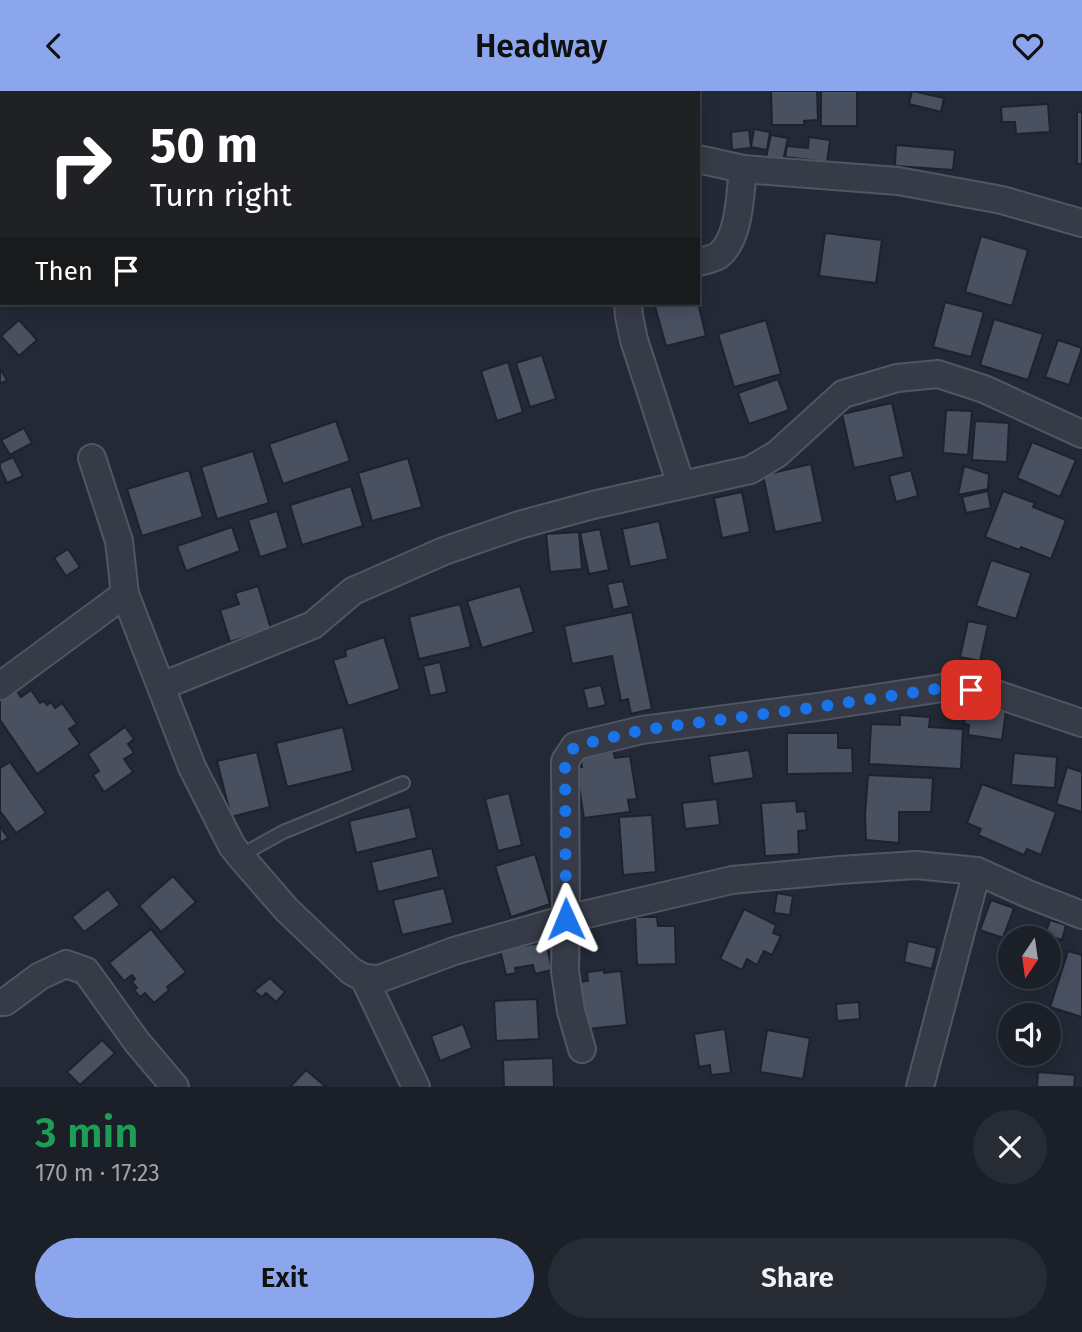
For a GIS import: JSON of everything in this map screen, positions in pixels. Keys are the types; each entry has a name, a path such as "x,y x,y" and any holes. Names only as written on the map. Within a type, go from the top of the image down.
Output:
{"street":[{"path":"700,159 743,169 898,181 1002,200 1082,223"},
{"path":"700,261 717,257 729,244 736,221 743,169"},
{"path":"628,305 634,340 681,485"},
{"path":"162,686 313,625 352,591 444,551 519,525 593,505 750,470 777,454 843,394 897,378 938,374 984,390 1082,435"},
{"path":"92,458 119,541 125,594 192,767 232,846 287,910 351,971 364,978 379,979 454,951 566,919 732,880 840,870 916,865 977,871 1082,915"},
{"path":"0,686 125,594"},
{"path":"582,1049 571,1011 565,971 565,761 575,746 642,730 949,687 993,693 1082,723"},
{"path":"920,1087 977,871"},
{"path":"0,1002 5,1002 40,976 66,964 86,971 137,1041 175,1087"},
{"path":"364,978 416,1087"}],"lane":[{"path":"240,856 283,832 403,783"}],"building":[{"path":"771,91 817,91 818,120 804,121 804,125 772,125"},
{"path":"821,91 857,91 857,126 821,126"},
{"path":"912,91 944,98 941,112 909,104"},
{"path":"1048,104 1050,132 1016,134 1015,122 1002,122 1001,107"},
{"path":"1077,112 1082,112 1082,164 1077,164"},
{"path":"754,129 770,132 767,150 751,147"},
{"path":"749,130 751,148 732,150 731,132"},
{"path":"771,135 788,138 783,161 766,157"},
{"path":"809,137 830,140 827,162 785,157 787,146 808,148"},
{"path":"896,145 955,150 953,170 895,166"},
{"path":"825,233 882,240 876,283 819,276"},
{"path":"981,236 1028,250 1012,306 965,292"},
{"path":"945,302 984,312 971,357 933,347"},
{"path":"655,305 698,305 706,336 666,346"},
{"path":"994,319 1043,334 1028,380 980,365"},
{"path":"19,320 37,340 19,356 1,336"},
{"path":"766,320 781,374 734,387 718,334"},
{"path":"1058,340 1082,348 1069,385 1045,377"},
{"path":"542,355 556,399 530,407 516,363"},
{"path":"508,362 523,412 497,421 481,371"},
{"path":"0,369 7,380 0,384"},
{"path":"778,379 789,410 749,424 738,393"},
{"path":"892,403 904,457 854,468 842,414"},
{"path":"946,410 972,411 968,455 943,453"},
{"path":"336,421 350,461 283,484 269,444"},
{"path":"975,421 1009,423 1007,462 972,460"},
{"path":"24,428 32,443 10,455 1,440"},
{"path":"1032,442 1076,460 1060,497 1017,478"},
{"path":"253,451 269,503 217,519 201,467"},
{"path":"13,457 23,476 7,483 0,463"},
{"path":"408,458 422,507 372,521 358,473"},
{"path":"811,464 823,522 775,532 763,475"},
{"path":"964,466 989,474 988,489 958,495"},
{"path":"189,470 203,517 142,536 127,489"},
{"path":"911,470 918,496 896,502 889,476"},
{"path":"351,486 363,526 302,545 290,505"},
{"path":"988,491 991,508 966,513 962,497"},
{"path":"1003,491 1035,503 1033,507 1066,520 1051,559 985,537"},
{"path":"742,492 750,532 722,538 714,498"},
{"path":"277,511 288,548 260,557 248,520"},
{"path":"659,521 668,559 630,567 622,529"},
{"path":"232,527 240,551 186,571 177,546"},
{"path":"600,529 609,570 589,574 580,533"},
{"path":"579,532 582,569 550,572 546,534"},
{"path":"68,549 80,567 66,576 54,558"},
{"path":"991,560 1031,573 1016,619 976,606"},
{"path":"623,581 629,606 613,610 607,584"},
{"path":"258,586 271,629 230,642 220,610 239,604 235,593"},
{"path":"520,586 534,632 482,648 467,601"},
{"path":"460,604 471,647 419,659 409,617"},
{"path":"632,612 652,709 631,714 628,699 621,701 612,656 572,664 564,626"},
{"path":"968,621 988,625 980,661 960,657"},
{"path":"384,637 400,689 348,706 333,660 346,656 345,650"},
{"path":"440,662 447,692 430,696 423,666"},
{"path":"601,685 606,705 588,709 583,689"},
{"path":"14,687 21,697 31,690 40,703 44,701 47,705 51,702 55,708 62,703 77,724 69,729 80,744 37,774 0,720 0,697"},
{"path":"972,706 1006,711 1002,740 968,735 969,725 964,724 966,712 971,712"},
{"path":"900,715 930,717 929,727 963,729 961,769 869,764 871,724 900,725"},
{"path":"125,727 134,739 128,744 134,753 124,759 133,772 104,792 93,775 99,771 88,754"},
{"path":"343,727 353,771 287,787 276,743"},
{"path":"787,733 838,733 838,748 852,748 853,773 787,774"},
{"path":"613,749 615,758 630,756 637,799 628,800 630,812 584,818 576,768 582,767 580,754"},
{"path":"749,750 754,778 713,784 709,756"},
{"path":"257,752 270,807 231,817 217,761"},
{"path":"1014,753 1057,757 1055,788 1011,785"},
{"path":"10,762 46,813 16,833 0,811 0,768"},
{"path":"1067,767 1082,772 1082,812 1056,804"},
{"path":"868,775 933,778 931,812 899,812 899,843 866,840"},
{"path":"982,784 1056,812 1041,855 1027,849 1024,855 978,835 981,829 967,823"},
{"path":"509,793 522,845 498,851 485,799"},
{"path":"717,799 720,825 685,829 682,803"},
{"path":"796,801 797,812 805,811 807,830 798,831 799,854 765,856 761,803"},
{"path":"410,807 417,838 356,853 349,821"},
{"path":"652,815 656,872 623,875 619,817"},
{"path":"0,826 8,838 0,843"},
{"path":"432,848 439,877 378,892 371,862"},
{"path":"535,854 550,904 511,917 495,866"},
{"path":"173,876 196,902 161,932 139,906"},
{"path":"444,888 453,923 402,935 393,900"},
{"path":"108,889 120,905 84,932 72,917"},
{"path":"777,893 793,896 790,915 774,913"},
{"path":"991,900 1014,908 1007,926 998,926 998,936 980,930"},
{"path":"744,909 776,925 773,933 781,936 772,955 764,951 757,965 747,959 742,970 720,959"},
{"path":"635,917 657,917 658,926 675,926 676,964 637,965"},
{"path":"1050,920 1066,925 1062,940 1061,926 1048,926"},
{"path":"151,929 186,972 167,987 169,990 154,1003 145,993 140,997 134,990 137,988 132,982 135,979 132,975 124,981 109,963"},
{"path":"908,941 937,948 932,969 904,962"},
{"path":"546,942 552,970 535,974 533,965 515,968 516,973 506,975 500,950"},
{"path":"1068,951 1082,955 1082,1017 1061,1010 1061,1003 1051,1003 1056,989 1061,989 1061,973"},
{"path":"604,970 604,973 621,971 627,1025 586,1029 580,982 588,981 587,972"},
{"path":"270,978 285,992 276,1002 266,993 262,997 254,991"},
{"path":"537,999 539,1039 496,1041 494,1001"},
{"path":"859,1002 860,1019 837,1021 836,1004"},
{"path":"463,1024 472,1048 440,1061 431,1036"},
{"path":"725,1029 731,1073 711,1075 710,1065 699,1067 694,1034"},
{"path":"767,1030 810,1038 803,1079 760,1072"},
{"path":"102,1040 115,1053 80,1085 67,1072"},
{"path":"553,1058 554,1087 504,1087 503,1060"},
{"path":"306,1070 326,1087 290,1087"},
{"path":"1038,1072 1075,1075 1074,1087 1037,1087"}],"route":[{"path":"566,919 565,761 575,746 642,730 949,687 971,690"}]}
